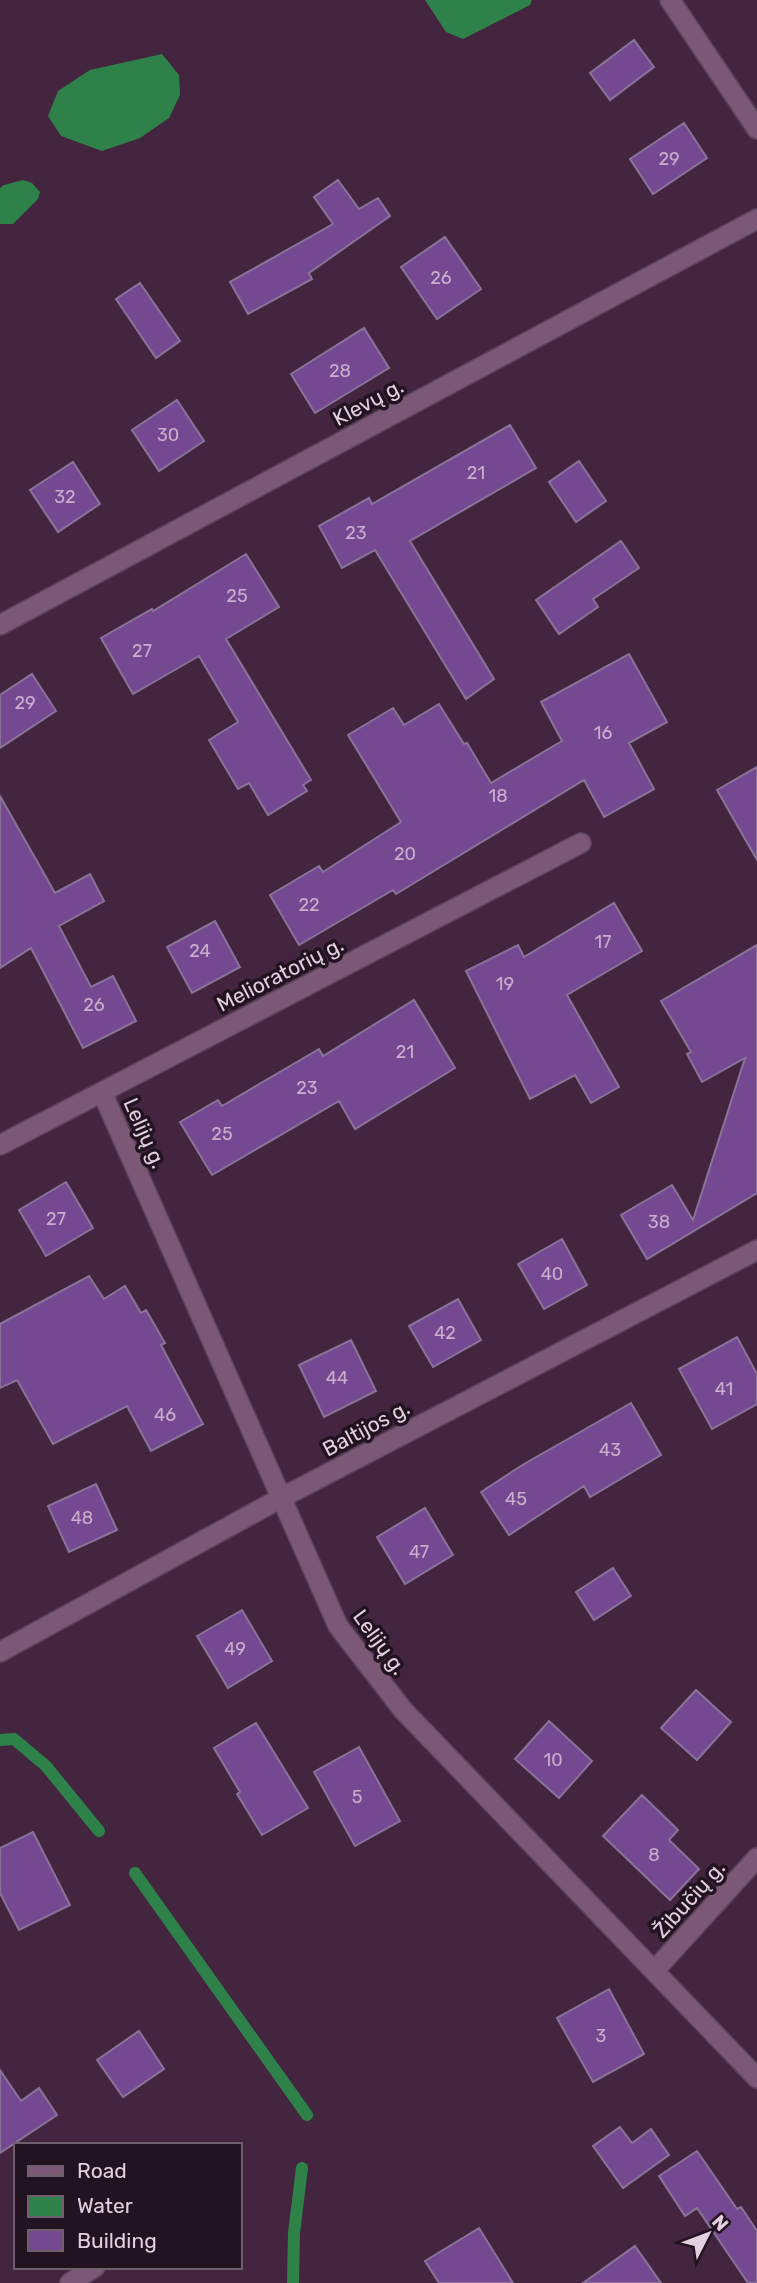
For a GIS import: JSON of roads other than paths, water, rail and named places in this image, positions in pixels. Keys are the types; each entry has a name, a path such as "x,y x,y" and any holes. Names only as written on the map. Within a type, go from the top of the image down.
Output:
{"street":[{"path":"670,0 757,129"},
{"name":"Klevų g.","path":"0,625 757,219"},
{"name":"Melioratorių g.","path":"0,1145 581,843"},
{"name":"Lelijų g.","path":"102,1092 338,1626 403,1710 757,2078"},
{"name":"Baltijos g.","path":"0,1652 281,1498 757,1250"},
{"name":"Žibučių g.","path":"654,1971 757,1858"},
{"path":"71,2283 92,2269"}],"water":[{"path":"425,0 532,0 530,5 463,39 446,32"},
{"path":"162,54 179,75 180,95 169,118 140,138 102,151 61,136 48,116 58,91 90,70"},
{"path":"23,180 32,183 40,192 38,199 13,224 0,224 0,188"}],"waterway":[{"path":"0,1740 14,1739 46,1766 99,1831"},
{"path":"135,1873 307,2115"},
{"path":"293,2283 294,2233 302,2168"}]}
